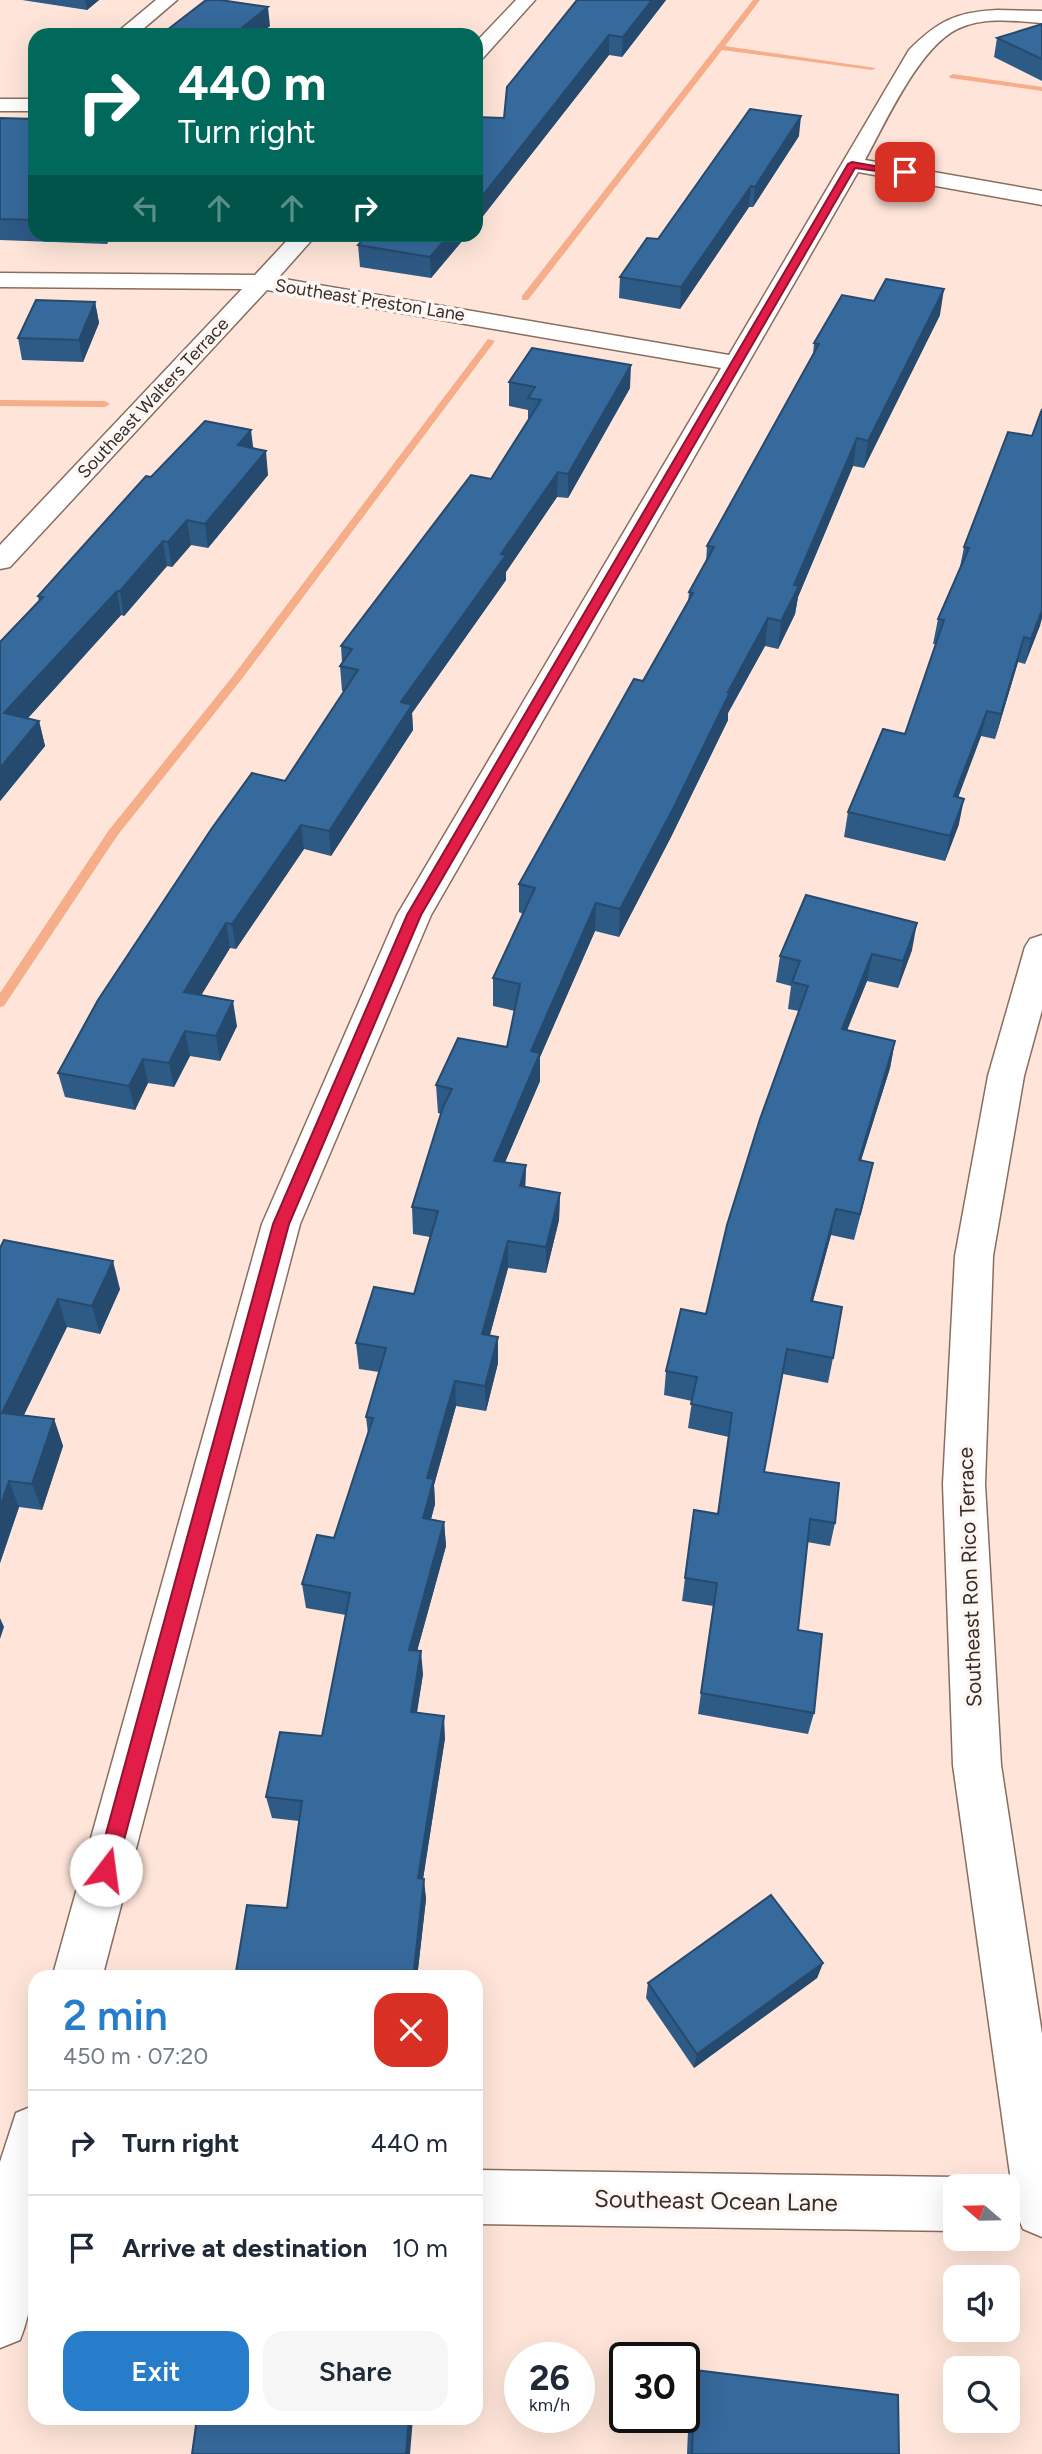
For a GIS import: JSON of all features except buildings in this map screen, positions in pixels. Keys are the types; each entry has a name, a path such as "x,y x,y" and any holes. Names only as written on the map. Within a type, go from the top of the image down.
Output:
{"street":[{"path":"133,28 168,0"},
{"path":"483,46 526,0"},
{"path":"79,1970 281,1224 414,915 916,54 954,23 990,17 1042,17"},
{"path":"0,105 28,105"},
{"path":"852,164 1042,198"},
{"name":"Southeast Walters Terrace","path":"2,558 298,242"},
{"name":"Southeast Preston Lane","path":"0,280 261,282 735,363"},
{"name":"Southeast Ron Rico Terrace","path":"1042,947 1006,1076 974,1256 964,1484 977,1765 1042,2207"},
{"path":"0,2320 18,2190 28,2156"},
{"name":"Southeast Ocean Lane","path":"483,2197 943,2204"},
{"path":"1020,2206 1042,2207"}],"waterway":[{"path":"525,298 757,0"},
{"path":"720,48 872,68"},
{"path":"953,76 1042,89"},
{"path":"0,1003 113,833 237,678 491,341"},
{"path":"0,403 105,404"}],"route":[{"path":"106,1870 281,1224 414,915 852,164 905,172"}]}
